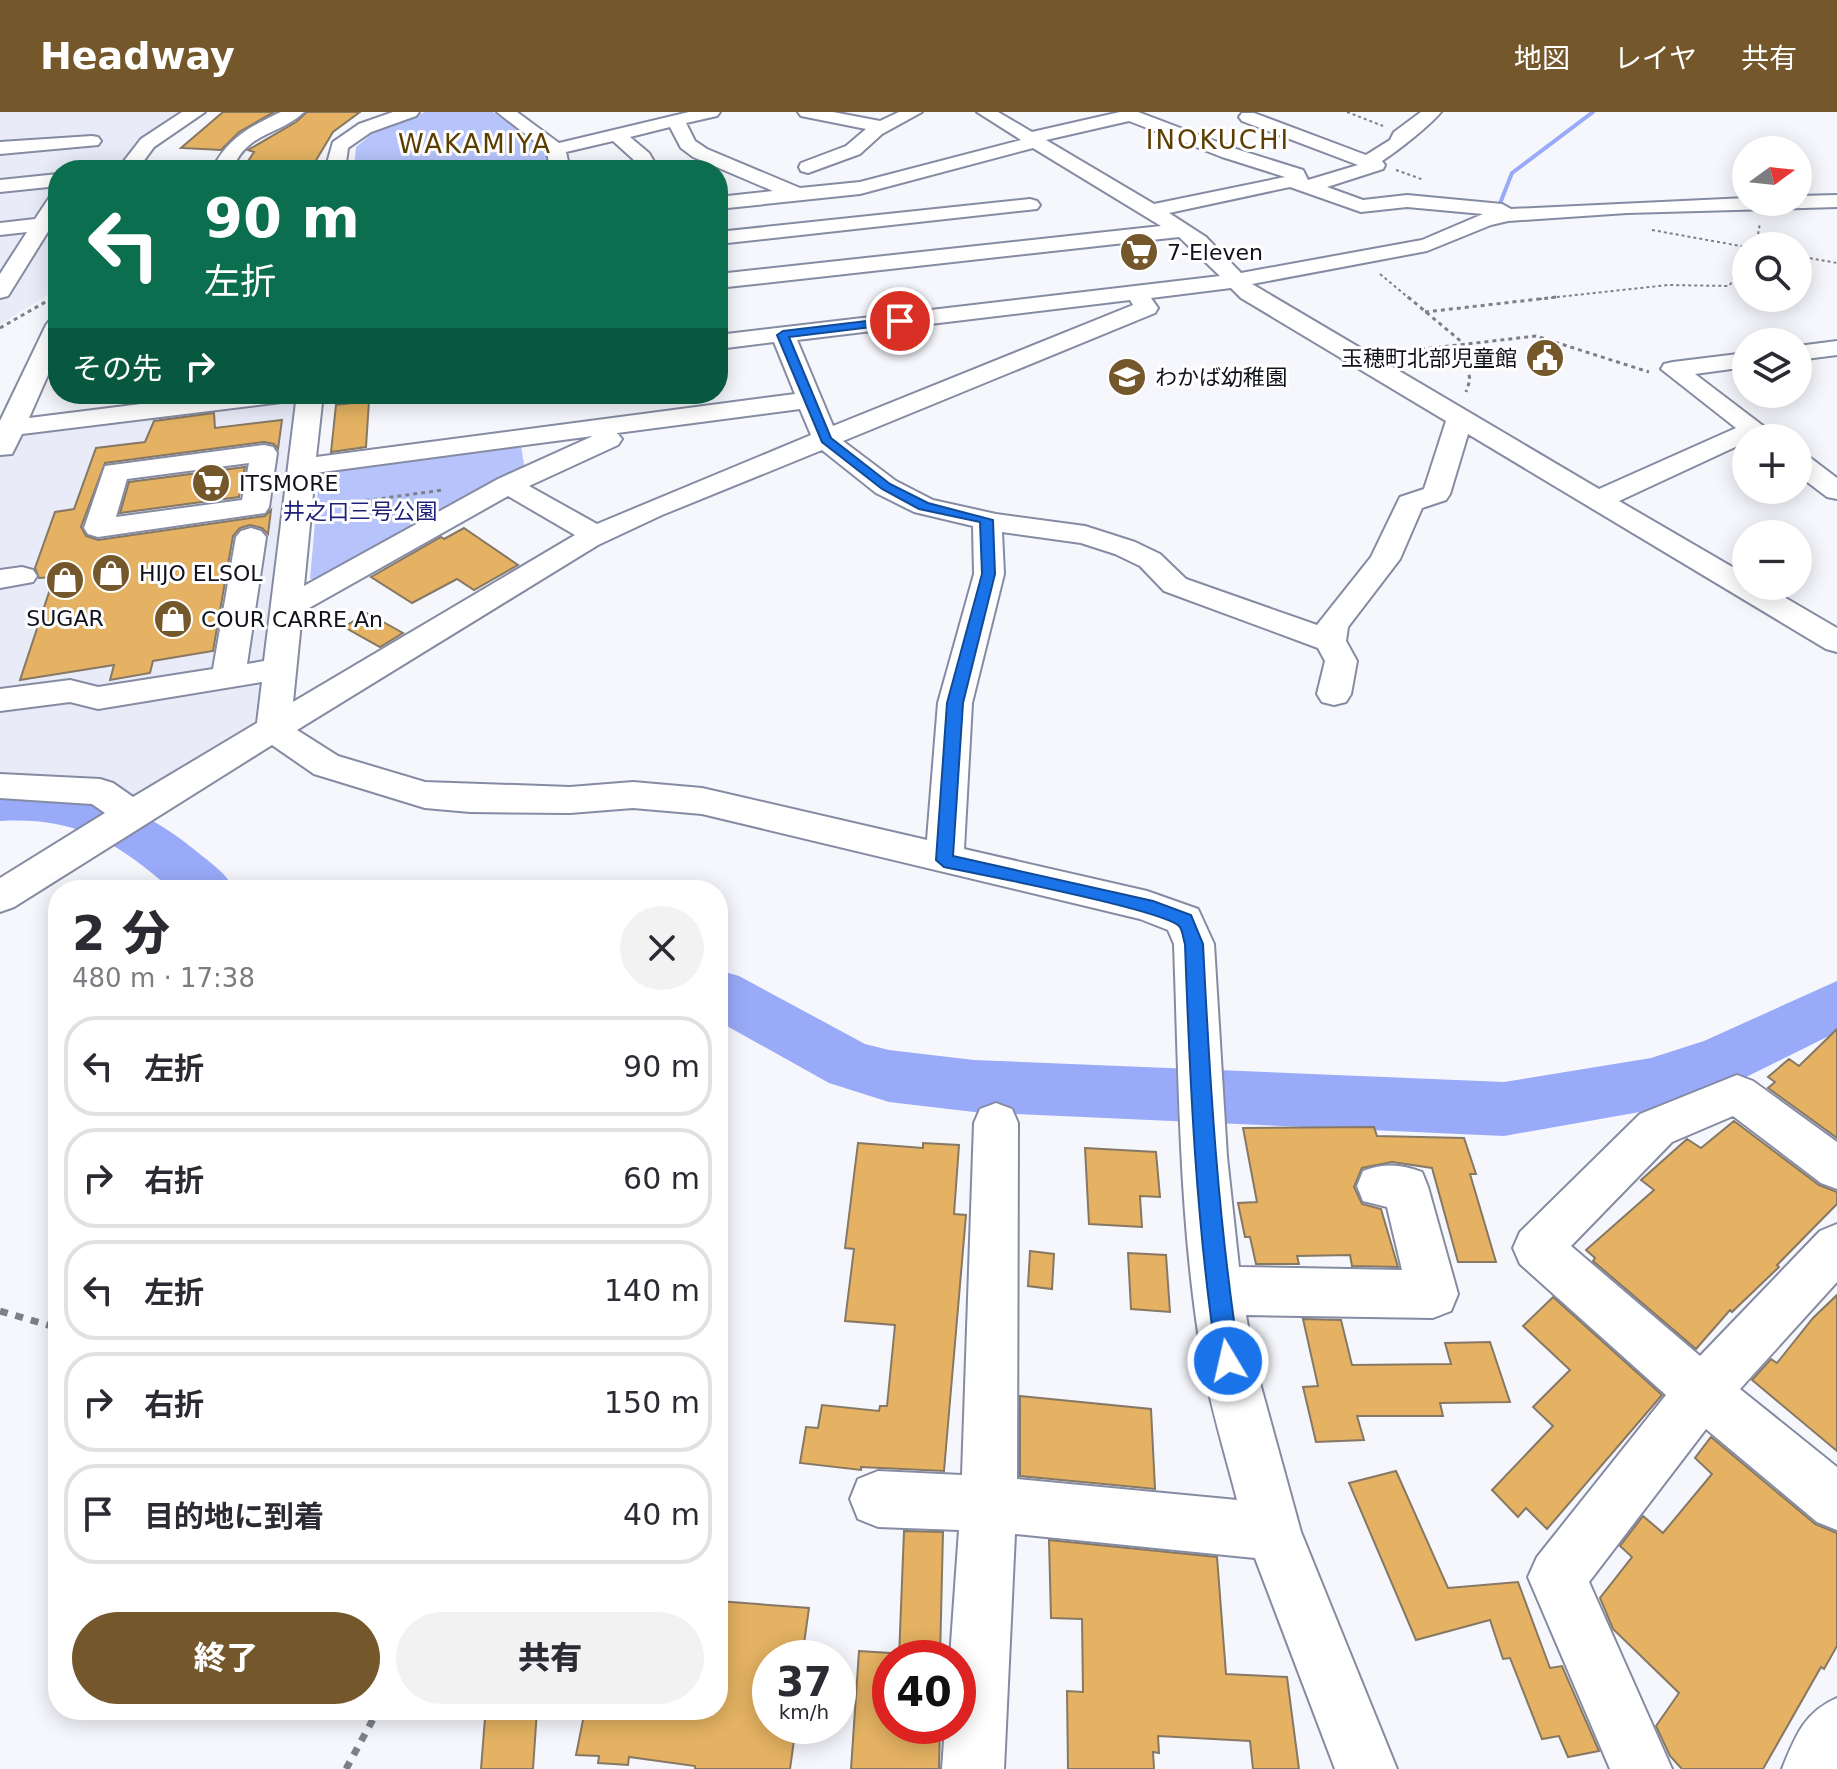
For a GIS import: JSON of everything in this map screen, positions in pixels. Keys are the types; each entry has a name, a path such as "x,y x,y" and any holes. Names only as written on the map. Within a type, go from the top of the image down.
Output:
{"street":[{"path":"132,160 146,143 196,112"},
{"path":"225,160 243,139 295,112"},
{"path":"337,160 339,146 365,128 410,112"},
{"path":"556,149 711,112"},
{"path":"807,112 881,127"},
{"path":"860,188 808,167 853,150 881,127 913,112"},
{"path":"986,112 1208,247 1234,281 1249,293 1837,642"},
{"path":"1367,162 1398,143 1403,134 1432,112"},
{"path":"512,117 548,115"},
{"path":"728,202 860,188 1130,115 1296,174 1299,184"},
{"path":"512,117 556,149 558,160"},
{"path":"676,120 687,144 716,160"},
{"path":"1151,211 1299,184 1376,165 1240,120 1189,138"},
{"path":"81,160 103,122"},
{"path":"617,135 644,160"},
{"path":"0,148 92,141"},
{"path":"963,160 986,175"},
{"path":"728,165 798,195"},
{"path":"0,186 48,181"},
{"path":"1299,184 1361,206 1407,201 1534,212 1837,201"},
{"path":"1008,190 1082,240"},
{"path":"728,341 1234,281 1443,240 1485,220 1534,212"},
{"path":"728,237 1043,214"},
{"path":"0,229 48,224"},
{"path":"0,291 48,227"},
{"path":"728,280 1182,230"},
{"path":"0,897 131,814 596,535 652,509 1147,308 1135,292"},
{"path":"783,335 826,440 886,487 924,506 987,520 1085,535 1125,548 1150,560 1175,585 1330,641"},
{"path":"0,455 6,428 48,345"},
{"path":"1812,351 1837,348"},
{"path":"1732,362 1673,369 1747,424"},
{"path":"302,467 809,400"},
{"path":"6,428 201,404"},
{"path":"273,730 309,404"},
{"path":"1334,694 1341,661 1330,641 1332,626 1385,559 1410,503 1436,494 1460,418"},
{"path":"286,608 508,485 649,421"},
{"path":"1598,500 1732,445"},
{"path":"264,453 255,507 98,528 115,472 130,470 264,453"},
{"path":"1812,472 1837,491"},
{"path":"508,485 596,535"},
{"path":"944,860 955,703 989,574 987,520"},
{"path":"228,678 251,537"},
{"path":"0,700 70,691 98,698 280,669"},
{"path":"273,730 326,765 425,795 470,799 665,796 702,801 1147,906 1184,920 1194,944 1204,1157 1217,1291 1228,1361 1273,1532 1366,1769"},
{"path":"0,786 100,792 131,814"},
{"path":"1837,1168 1737,1094 1656,1128 1537,1248 1702,1392 1837,1502"},
{"path":"973,1769 989,1504 996,1123"},
{"path":"1217,1291 1433,1294 1405,1187 1380,1186"},
{"path":"1641,1769 1557,1577 1702,1392 1837,1247"},
{"path":"878,1499 989,1504 1273,1532"},
{"path":"1813,1769 1837,1729"}],"path":[{"path":"1347,112 1403,134"},
{"path":"1361,258 1463,343 1470,380 1460,418"},
{"path":"1812,259 1837,263"},
{"path":"1425,312 1668,285 1729,286 1732,282"},
{"path":"0,328 48,301"},
{"path":"1357,357 1536,336 1699,388"},
{"path":"297,510 452,488 469,507"},
{"path":"0,1311 48,1325"},
{"path":"346,1769 373,1720"}],"shaded area":[{"path":"0,112 185,112 151,131 130,151 125,160 48,160 48,294 0,325"},
{"path":"202,404 309,404 273,730 132,814 100,792 0,786 0,455 11,428"}],"green space":[{"path":"425,112 493,112 546,149 548,160 355,160 356,147 373,133"},
{"name":"井之口三号公園","path":"521,445 525,471 325,580 310,579 319,477 326,472"}],"building":[{"path":"223,112 274,112 239,132 221,150 181,148"},
{"path":"307,112 360,112 333,132 316,160 249,160 254,152 248,150 296,122"},
{"path":"369,404 366,447 331,452 336,405"},
{"path":"214,413 215,428 282,420 278,449 274,444 264,442 105,463 81,527 86,536 98,540 265,516 271,510 268,534 262,528 250,525 240,528 233,536 213,651 153,661 150,673 110,680 114,665 20,680 54,577 39,578 35,568 55,512 74,509 96,448 145,442 154,421"},
{"path":"245,467 239,497 120,513 129,482"},
{"path":"464,528 518,565 474,590 457,579 412,603 371,577 441,537 444,539"},
{"path":"367,613 403,633 380,647 344,627"},
{"path":"1837,1029 1837,1138 1768,1088 1775,1082 1768,1077 1789,1059 1799,1066"},
{"path":"1734,1121 1819,1185 1837,1192 1837,1204 1777,1265 1779,1267 1732,1312 1730,1310 1696,1349 1593,1261 1595,1258 1586,1250 1654,1190 1641,1180 1687,1139 1701,1148"},
{"path":"1374,1127 1377,1136 1464,1138 1476,1174 1470,1174 1496,1262 1458,1262 1432,1168 1392,1162 1362,1168 1354,1187 1362,1204 1381,1209 1398,1267 1352,1266 1350,1255 1297,1256 1299,1264 1256,1264 1250,1237 1245,1237 1238,1203 1257,1202 1243,1128"},
{"path":"858,1143 923,1148 923,1143 959,1145 954,1214 966,1215 944,1471 861,1467 861,1470 800,1463 806,1427 818,1428 822,1405 879,1411 880,1406 887,1406 895,1325 845,1321 854,1249 845,1248"},
{"path":"1085,1148 1156,1152 1160,1197 1140,1196 1142,1227 1089,1224"},
{"path":"1030,1251 1054,1254 1052,1289 1028,1286"},
{"path":"1128,1253 1166,1255 1170,1312 1131,1309"},
{"path":"1837,1295 1837,1451 1752,1380 1771,1359 1777,1363 1813,1318"},
{"path":"1553,1297 1662,1395 1547,1529 1526,1508 1518,1517 1492,1490 1553,1426 1533,1407 1570,1370 1523,1326"},
{"path":"1303,1319 1341,1320 1352,1365 1451,1364 1445,1343 1490,1342 1510,1402 1440,1403 1443,1416 1357,1416 1364,1440 1316,1442 1303,1387 1318,1386"},
{"path":"1020,1396 1151,1409 1155,1489 1020,1476"},
{"path":"1711,1437 1815,1524 1837,1533 1837,1646 1824,1669 1821,1667 1763,1769 1682,1769 1670,1756 1656,1726 1679,1693 1613,1629 1600,1598 1632,1557 1620,1546 1643,1516 1663,1533 1712,1474 1695,1458"},
{"path":"1396,1471 1448,1588 1518,1582 1550,1668 1562,1666 1599,1751 1568,1757 1559,1736 1542,1739 1510,1658 1503,1659 1490,1620 1416,1640 1349,1483"},
{"path":"904,1531 943,1532 940,1640 900,1640"},
{"path":"1049,1540 1217,1557 1226,1674 1287,1677 1299,1769 1253,1769 1250,1741 1158,1736 1159,1753 1153,1752 1154,1769 1068,1769 1067,1691 1083,1692 1082,1619 1051,1618"},
{"path":"728,1602 809,1608 805,1640 752,1640 752,1744 793,1744 790,1769 695,1769 695,1766 629,1757 628,1765 598,1763 599,1756 576,1755 583,1720 728,1720"},
{"path":"859,1651 872,1652 872,1744 940,1744 939,1769 851,1769 853,1744 856,1744"},
{"path":"485,1720 536,1720 533,1769 481,1769"}],"waterway":[{"path":"1501,213 1499,206 1512,173 1593,112"},
{"path":"0,803 54,805 107,818 148,841 196,880"},
{"path":"728,998 850,1065 889,1076 974,1086 1504,1109 1651,1084 1721,1061 1837,1005"}],"place":[{"name":"7-Eleven","path":"1139,252"},
{"name":"玉穂町北部児童館","path":"1545,358"},
{"name":"わかば幼稚園","path":"1127,377"},
{"name":"ITSMORE","path":"211,483"},
{"name":"HIJO ELSOL","path":"111,573"},
{"name":"SUGAR","path":"65,580"},
{"name":"COUR CARRE An","path":"173,619"}],"district":[{"name":"INOKUCHI","path":"1218,140"},
{"name":"WAKAMIYA","path":"475,144"}],"route":[{"path":"900,321 783,335 826,440 886,487 924,506 987,520 989,574 955,703 944,860 1147,906 1184,920 1190,930 1194,944 1204,1157 1217,1291 1228,1361"}]}
